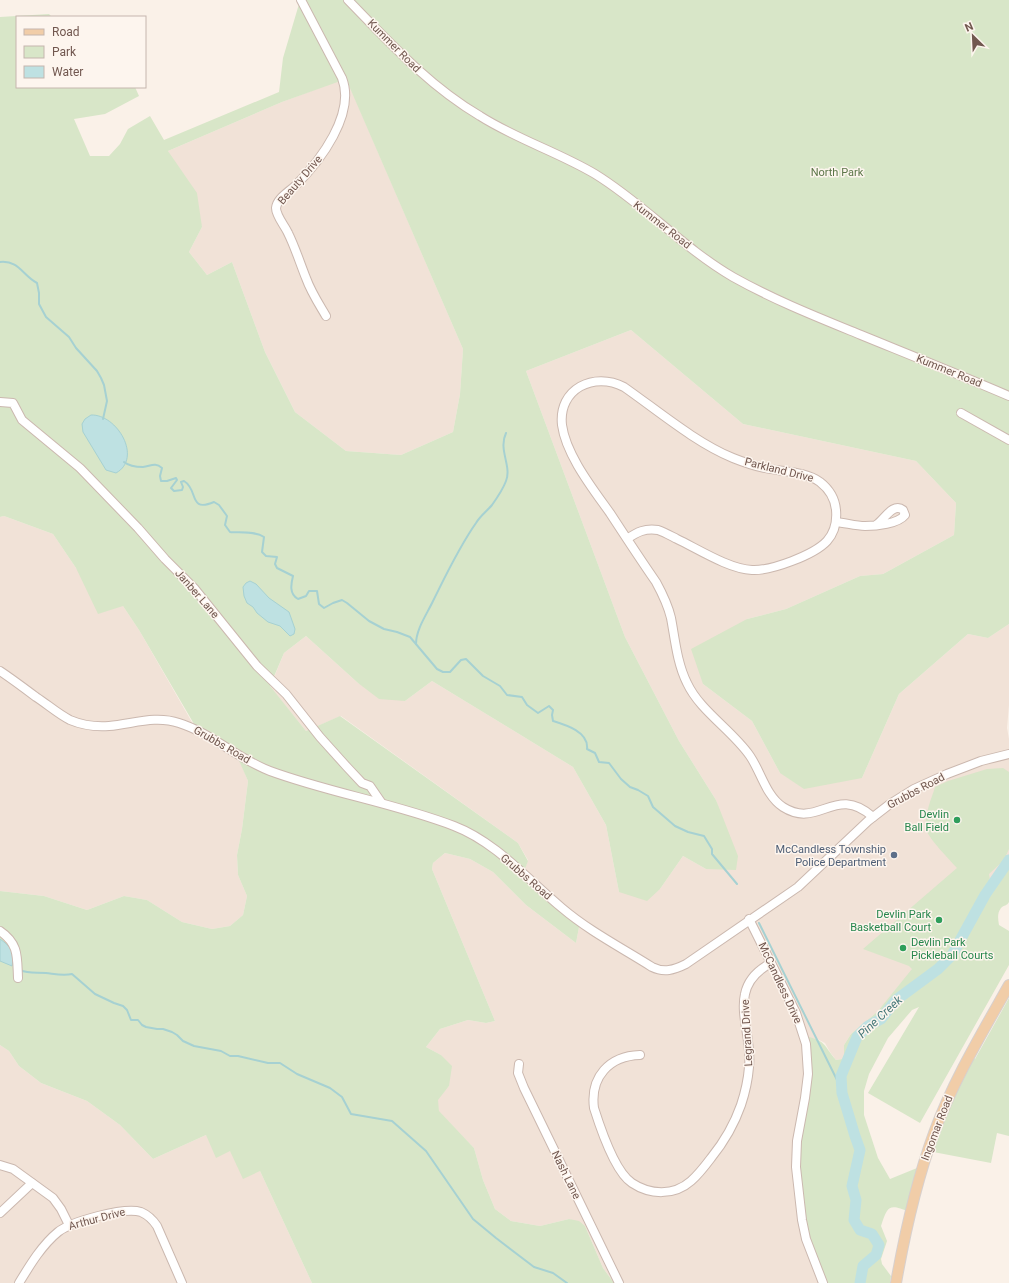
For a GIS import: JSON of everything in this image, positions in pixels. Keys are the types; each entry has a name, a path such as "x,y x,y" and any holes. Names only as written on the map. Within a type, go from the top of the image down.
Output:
{"main road":[{"name":"Ingomar Road","path":"896,1283 907,1222 934,1133 962,1070 1009,985"}],"street":[{"name":"Beauty Drive","path":"301,0 342,78 345,86 345,101 341,118 325,151 296,185 280,199 276,208 291,238 306,279 326,316"},
{"name":"Kummer Road","path":"348,0 423,75 459,102 499,128 568,160 614,187 702,257 730,275 805,312 1009,396"},
{"name":"Parkland Drive","path":"627,539 640,531 648,529 658,530 734,566 758,570 771,568 820,547 832,534 836,522 836,508 833,498 826,488 818,480 802,475 764,468 731,457 698,439 624,387 609,381 595,381 580,387 568,400 563,411 562,426 568,446 580,468 627,539 656,582 665,600 671,619 682,672 688,686 698,700 745,748 754,761 774,798 782,806 788,810 801,813 818,812 834,805 846,803 858,806 873,817"},
{"name":"Janber Lane","path":"0,402 12,403 22,420 80,468 134,523 165,559 194,588 257,666 286,694 317,733 362,783 370,786 381,802"},
{"path":"961,413 1009,440"},
{"path":"836,522 866,526 876,524"},
{"name":"Grubbs Road","path":"0,671 70,720 89,726 110,726 142,720 164,719 179,723 198,731 254,764 270,771 303,782 381,802 471,833 504,857 573,916 657,969 668,970 686,964 749,919 804,883 847,840 873,817 900,798 933,780 969,766 1009,754"},
{"name":"McCandless Drive","path":"749,919 799,1020 808,1054 807,1085 797,1141 796,1167 803,1226 806,1239 822,1283"},
{"path":"0,931 9,939 18,958 18,978"},
{"name":"Legrand Drive","path":"640,1055 622,1058 610,1064 603,1070 595,1086 592,1099 594,1108 616,1163 626,1178 638,1186 651,1191 660,1192 674,1190 688,1184 696,1176 724,1141 737,1116 745,1092 750,1060 749,1039 744,1006 745,993 755,974 771,963"},
{"name":"Nash Lane","path":"519,1064 518,1073 524,1088 619,1283"},
{"path":"0,1165 13,1169 56,1202 69,1225"},
{"path":"0,1213 32,1183"},
{"name":"Arthur Drive","path":"19,1283 46,1243 58,1232 69,1225 123,1211 143,1213 152,1219 157,1226 182,1283"}],"shaded area":[{"path":"346,78 463,349 460,394 453,432 401,455 346,451 295,412 265,352 232,262 207,275 189,252 202,227 168,151 282,102"},
{"path":"631,330 743,424 916,461 956,503 954,535 883,574 860,576 786,609 747,619 703,684 752,721 780,773 862,778 899,694 968,634 988,638 1009,624 1009,705 1007,728 1009,739 1009,860 991,880 970,911 901,983 877,1012 851,1034 844,1045 844,1054 842,1059 836,1060 825,1043 815,1038 823,1283 614,1283 603,1268 585,1226 569,1219 540,1226 511,1221 495,1209 483,1180 474,1148 439,1112 437,1100 449,1086 441,1055 426,1047 440,1029 468,1020 486,1023 495,1021 432,869 433,863 445,853 470,859 493,872 526,905 576,943 580,922 523,874 528,860 518,843 341,716 306,731 270,687 284,653 306,636 358,683 405,701 432,681 573,767 606,825 619,892 660,889 683,856 706,869 736,869 716,800 679,741 625,637 526,371"},
{"path":"4,516 53,534 76,568 123,606 139,630 193,724 234,747 248,781 237,855 238,875 247,896 243,915 230,926 212,929 182,922 147,900 124,896 87,910 44,896 0,891 0,517"},
{"path":"0,1045 9,1051 19,1066 41,1083 87,1101 120,1125 153,1159 206,1135 260,1171 312,1283 0,1283"}],"green space":[{"name":"North Park","path":"297,0 1009,0 1009,624 988,638 968,634 899,694 862,778 804,789 780,773 752,721 703,684 691,649 747,619 786,609 860,576 883,574 954,535 956,503 916,461 743,424 631,330 526,371 625,637 679,741 716,800 738,856 736,870 706,869 683,856 660,889 647,901 619,892 606,825 573,767 432,681 405,701 379,699 358,683 306,636 284,653 270,686 306,731 340,716 518,843 528,861 523,874 580,922 576,943 526,905 493,872 470,859 445,853 433,863 432,869 495,1021 486,1023 468,1020 440,1029 426,1047 441,1055 452,1066 449,1086 438,1100 439,1111 474,1148 483,1180 495,1209 511,1221 540,1226 569,1219 579,1221 585,1226 603,1268 614,1283 312,1283 260,1171 243,1179 230,1151 216,1158 206,1135 153,1159 120,1125 87,1101 41,1083 19,1066 9,1051 0,1045 0,891 44,896 87,910 124,896 147,900 182,922 212,929 230,926 243,915 247,896 238,875 237,855 248,781 233,747 194,724 139,630 123,606 98,614 76,568 53,534 4,516 0,517 0,17 16,16 16,88 135,88 139,96 105,114 74,119 90,156 109,156 120,144 128,129 150,116 164,140 279,92 283,58 299,4","holes":["346,79 463,349 460,394 453,432 401,455 346,451 295,412 265,352 232,262 207,275 189,252 202,227 197,193 168,151 282,102"]},
{"path":"49,14 51,16 16,16"},
{"path":"1003,768 1009,772 1009,849 1004,860 989,874 990,880 1009,860 1009,902 1001,908 998,916 999,925 1009,931 1009,965 920,1123 868,1093 919,1007 912,1010 888,1038 869,1074 864,1091 864,1115 878,1158 890,1179 917,1168 921,1170 910,1212 893,1207 890,1208 881,1226 887,1241 881,1259 882,1264 891,1276 890,1283 823,1283 806,1239 797,1176 805,1098 804,1036 820,1041 836,1060 842,1059 844,1054 844,1045 851,1034 877,1012 912,969 909,966 863,949 957,868 935,843 926,829 927,813 935,787 948,781 987,769"},
{"path":"1009,998 1009,1136 997,1133 991,1163 928,1151 970,1054 975,1059"}],"water":[{"path":"91,415 101,417 110,422 123,438 127,448 127,457 124,466 116,473 106,470 83,432 82,424 85,419"},
{"path":"250,581 256,584 269,598 289,612 295,629 294,634 290,636 280,626 268,622 247,603 244,596 243,587"},
{"path":"0,939 7,944 11,950 13,957 12,966 0,961"}],"waterway":[{"path":"0,262 12,263 37,283 39,304 46,317 69,337 76,348 97,371 104,385 107,401 103,419"},
{"path":"416,644 416,638 422,622 458,551 478,520 492,505 505,484 507,470 503,446 506,433"},
{"path":"124,462 138,467 155,465 160,466 162,468 160,476 161,481 176,478 177,480 171,488 174,491 182,490 183,487 181,482 184,481 189,485 197,503 200,505 206,505 214,502 219,505 227,516 225,525 230,532 252,533 264,537 262,552 266,556 277,557 275,564 277,568 293,576 291,585 292,592 298,599 306,596 309,591 317,591 319,604 324,608 342,600 369,621 384,629 410,637 437,669 443,672 450,672 461,660 466,659 483,676 500,686 507,695 522,697 527,705 538,713 549,706 553,710 553,721 570,727 581,734 587,743 587,749 595,753 599,762 609,763 621,779 630,787 648,796 653,807 675,826 688,832 704,836 712,849 712,854 737,884"},
{"name":"Pine Creek","path":"860,1283 863,1266 876,1255 879,1245 872,1234 860,1230 854,1220 856,1200 852,1186 860,1150 842,1093 841,1076 857,1037 868,1026 881,1019 896,1000 938,969 952,955 985,895 1009,860"},
{"path":"759,923 842,1090"},
{"path":"20,970 62,975 72,974 95,994 123,1006 127,1010 131,1020 138,1020 146,1027 163,1029 172,1032 183,1041 194,1046 221,1051 230,1056 238,1056 268,1063 280,1063 297,1074 330,1088 342,1097 351,1114 392,1121 426,1151 473,1219 534,1267 553,1273 567,1283"}],"place":[{"name":"Devlin Ball Field","path":"957,820"},
{"name":"McCandless Township Police Department","path":"894,855"},
{"name":"Devlin Park Basketball Court","path":"939,920"},
{"name":"Devlin Park Pickleball Courts","path":"903,948"}]}
